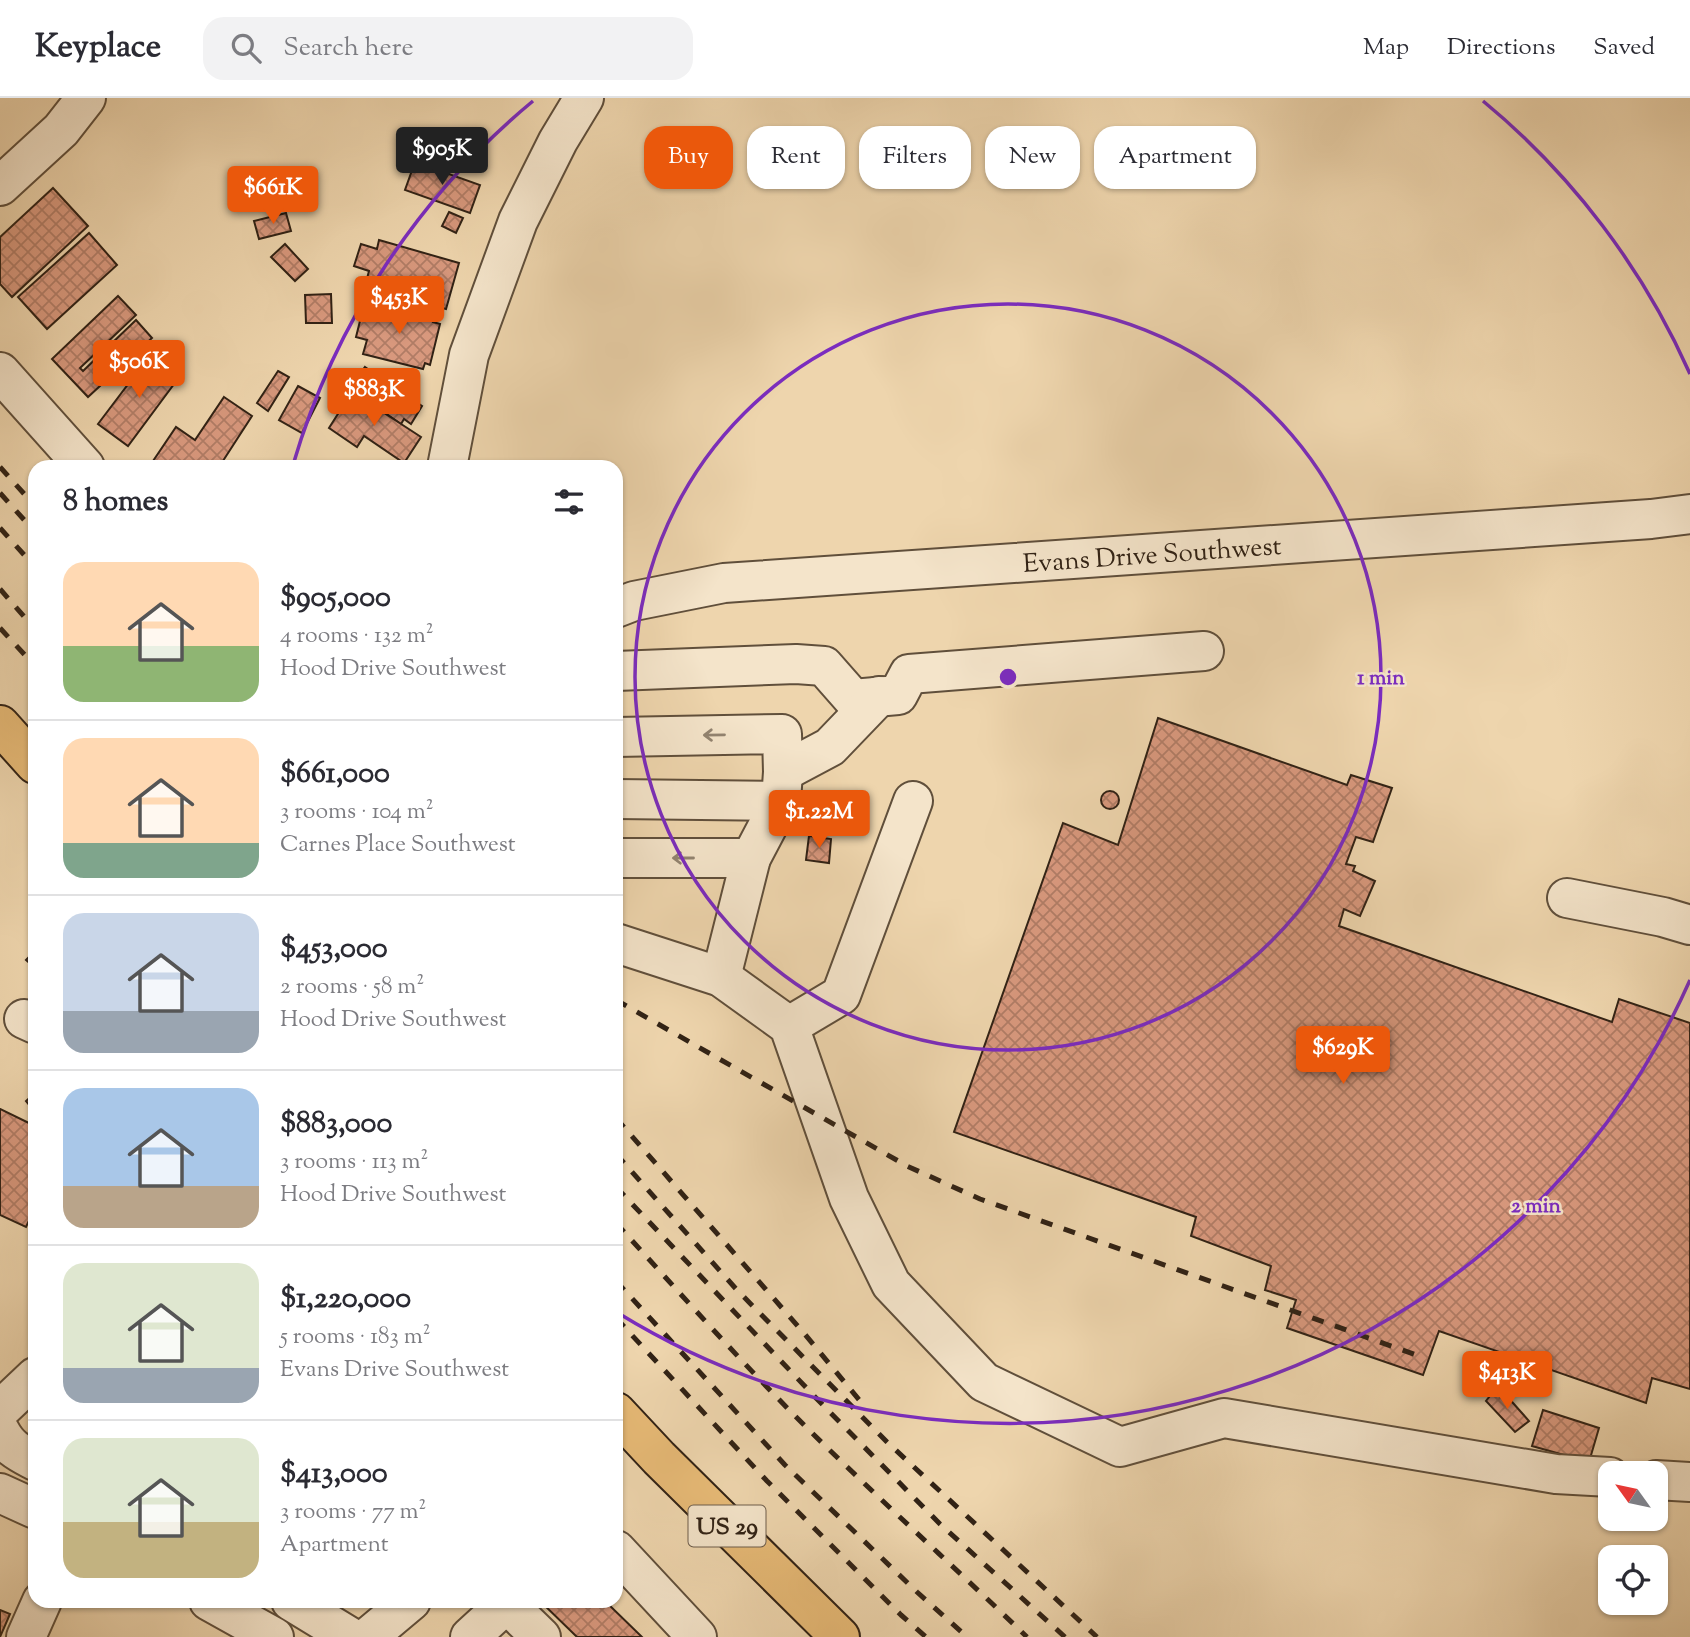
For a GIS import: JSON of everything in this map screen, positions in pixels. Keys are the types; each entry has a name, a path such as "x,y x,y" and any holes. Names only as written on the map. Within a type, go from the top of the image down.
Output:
{"main road":[{"path":"0,725 28,756"},
{"name":"US 29","path":"623,1419 840,1637"}],"street":[{"path":"0,186 61,130 86,98"},
{"path":"448,460 469,355 518,220 584,98"},
{"path":"0,372 79,460"},
{"name":"Evans Drive Southwest","path":"623,605 724,583 1651,519 1690,514"},
{"path":"623,671 805,664 824,666 853,699 898,695 909,674 1204,651"},
{"path":"623,798 782,786 830,747 879,696"},
{"path":"623,737 782,734 782,786 751,858 721,977"},
{"path":"789,1026 841,995 913,801"},
{"path":"623,858 751,858"},
{"path":"1567,898 1690,925"},
{"path":"623,945 721,977 789,1026 849,1198 891,1284 984,1382 1120,1447 1224,1418 1556,1475 1598,1477"},
{"path":"0,1410 28,1384"},
{"path":"0,1431 5,1442 28,1457"},
{"path":"1668,1481 1690,1482"},
{"path":"0,1493 28,1507"},
{"path":"623,1558 697,1637"},
{"path":"26,1637 39,1608"},
{"path":"222,1608 274,1637"},
{"path":"302,1608 350,1637"},
{"path":"368,1637 403,1608"},
{"path":"470,1637 521,1621"}],"building":[{"path":"415,162 480,185 470,213 405,190"},
{"path":"53,188 88,226 12,297 0,284 0,237"},
{"path":"449,212 463,218 456,233 442,226"},
{"path":"286,213 291,231 259,239 254,221"},
{"path":"89,233 117,265 47,329 18,297"},
{"path":"379,240 459,263 446,309 439,307 438,311 364,290 369,271 354,266 361,244 377,249"},
{"path":"285,244 308,269 295,281 271,257"},
{"path":"331,294 332,323 306,323 305,295"},
{"path":"118,296 136,315 80,368 83,371 136,320 152,338 88,397 52,359"},
{"path":"374,304 434,319 433,322 440,324 430,365 425,363 423,369 363,354 367,340 356,337 362,313 371,315"},
{"path":"151,354 180,376 128,446 98,424"},
{"path":"365,367 422,406 411,424 404,419 401,424 365,399 367,396 352,385"},
{"path":"278,371 289,377 268,411 257,403"},
{"path":"298,386 320,398 302,433 279,420"},
{"path":"352,392 421,437 406,460 400,460 364,436 357,447 329,428"},
{"path":"224,397 252,416 224,460 154,460 176,427 195,440"},
{"path":"1158,718 1347,785 1351,775 1392,788 1373,842 1356,837 1346,864 1355,866 1353,871 1375,881 1360,916 1344,909 1339,926 1612,1022 1619,999 1690,1023 1690,1389 1652,1378 1646,1403 1439,1331 1423,1375 1287,1328 1296,1300 1265,1290 1271,1266 1191,1236 1196,1217 954,1132 1063,823 1118,845"},
{"path":"1110,791 1116,794 1119,800 1116,806 1110,809 1104,806 1101,800 1104,794"},
{"path":"809,836 831,839 829,863 806,860"},
{"path":"0,1109 28,1123 28,1223 26,1227 0,1215"},
{"path":"1494,1391 1505,1394 1529,1421 1515,1432 1486,1401"},
{"path":"1543,1410 1599,1428 1589,1462 1532,1446"},
{"path":"547,1608 612,1608 642,1637 577,1637"},
{"path":"0,1610 10,1614 0,1637"}],"railway":[{"path":"0,467 28,498"},
{"path":"0,493 28,524"},
{"path":"0,528 28,559"},
{"path":"0,589 28,621"},
{"path":"0,628 28,658"},
{"path":"623,1004 907,1166 980,1199 1419,1356"},
{"path":"623,1126 865,1407"},
{"path":"623,1162 737,1290 887,1442 1097,1637"},
{"path":"623,1194 940,1524 1065,1637"},
{"path":"623,1231 813,1434 1027,1637"},
{"path":"623,1289 785,1465 967,1637"},
{"path":"623,1326 767,1481 926,1637"}]}
